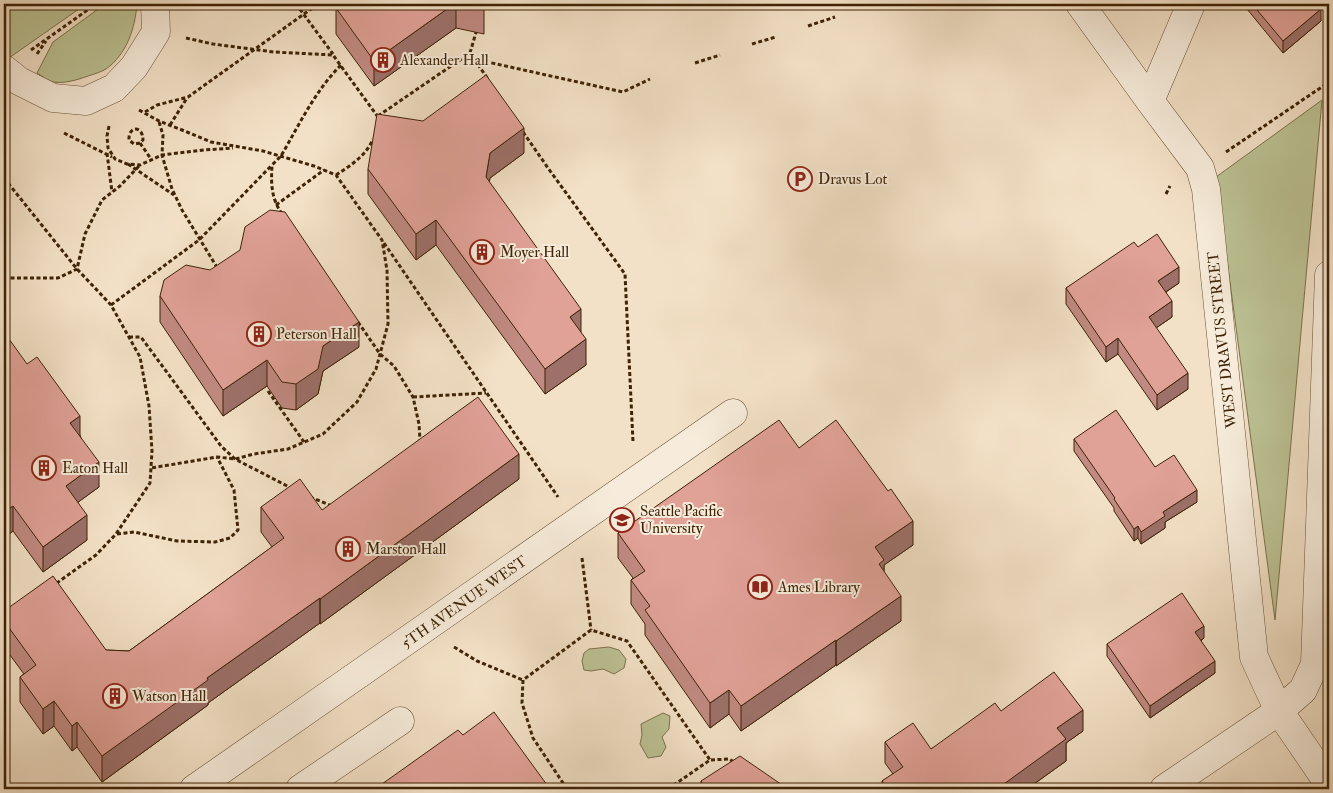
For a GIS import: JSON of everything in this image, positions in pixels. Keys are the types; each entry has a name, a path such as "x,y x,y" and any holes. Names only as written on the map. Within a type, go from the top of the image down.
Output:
{"street":[{"path":"4,70 19,81 53,98 86,101 114,88 134,67 156,32 155,4"},
{"name":"WEST DRAVUS STREET","path":"1080,4 1200,168 1206,189 1254,657 1279,711 1329,784"},
{"path":"1150,101 1191,4"},
{"path":"1164,789 1279,711 1303,690 1315,664 1329,275"},
{"name":"5TH AVENUE WEST","path":"194,789 733,413"},
{"path":"300,789 400,721"}],"path":[{"path":"4,70 96,4"},
{"path":"296,4 378,117 377,125"},
{"path":"145,112 157,105 188,97 317,4"},
{"path":"867,7 877,4"},
{"path":"808,26 835,17"},
{"path":"378,117 470,53 479,23"},
{"path":"156,32 213,44 274,52 333,55"},
{"path":"752,44 776,36"},
{"path":"470,53 490,82"},
{"path":"695,63 720,55"},
{"path":"474,58 623,92 650,79"},
{"path":"111,305 199,240 281,156 318,92 341,65"},
{"path":"1223,154 1329,82"},
{"path":"114,88 133,107 159,121 212,142 263,151 336,174 576,523"},
{"path":"170,125 188,97"},
{"path":"110,119 107,136 107,160 112,192"},
{"path":"159,121 163,135 162,155 175,196 199,240 222,276"},
{"path":"521,129 625,274 634,482"},
{"path":"134,130 141,131 143,134 140,143 134,144 129,140 130,132 134,130"},
{"path":"336,174 358,160 369,148 376,133"},
{"path":"140,143 151,159"},
{"path":"108,148 115,159 127,164 175,196"},
{"path":"77,269 85,234 102,200 140,165 162,155 238,148"},
{"path":"127,164 140,165"},
{"path":"272,165 271,184 276,205 287,221"},
{"path":"276,205 324,170"},
{"path":"4,178 77,269 111,305 140,357 150,406 152,451 150,482 116,534 96,555 49,588"},
{"path":"151,468 217,458 235,459 288,449 323,434 357,402 376,369 388,324 387,270 382,240"},
{"path":"4,278 58,278 77,269"},
{"path":"352,315 380,354 394,366 413,397 419,424 420,442"},
{"path":"129,337 140,337 221,446 235,459 293,488"},
{"path":"268,391 304,442"},
{"path":"413,397 487,393"},
{"path":"116,534 134,532 177,541 215,542 230,538 238,530 234,490 217,458"},
{"path":"310,497 333,506"},
{"path":"581,556 591,630"},
{"path":"523,680 591,630"},
{"path":"591,630 628,641 710,760"},
{"path":"477,661 523,680"},
{"path":"523,680 522,704 534,738 567,789"},
{"path":"668,789 710,760 729,759 740,766"}],"green space":[{"path":"4,4 86,4 9,58 4,53"},
{"path":"105,4 137,4 129,40 113,63 100,72 64,82 50,81 37,73 53,42"},
{"path":"1322,100 1275,620 1216,177"},
{"path":"609,647 619,650 626,659 624,668 614,674 603,669 584,670 582,661 584,653 589,649"},
{"path":"663,713 670,716 669,729 662,737 666,747 661,756 648,758 640,744 642,735 641,724"}],"building":[{"path":"343,4 454,4 374,61 336,8"},
{"path":"463,4 481,4 484,9"},
{"path":"1252,4 1316,4 1321,9 1283,41"},
{"name":"Moyer Hall","path":"486,75 524,128 490,153 486,177 581,309 570,317 586,339 545,369 436,220 416,234 368,169 377,114 423,121"},
{"name":"Peterson Hall","path":"270,210 285,212 359,322 323,346 318,369 296,384 282,382 267,360 223,390 160,296 164,280 186,265 210,270 240,250 245,227"},
{"path":"1157,234 1179,267 1158,281 1172,301 1149,317 1188,373 1157,395 1118,338 1106,347 1066,288 1134,242 1138,247"},
{"name":"Eaton Hall","path":"4,332 27,364 37,357 80,416 70,423 99,462 66,486 87,515 43,547 13,506 4,512"},
{"path":"478,397 519,454 320,599 207,678 208,680 102,756 77,722 72,726 54,701 43,709 20,677 36,665 4,621 4,611 53,576 106,650 129,651 284,538 261,507 300,479 322,510"},
{"path":"1116,410 1155,467 1174,455 1197,490 1163,512 1165,516 1141,532 1138,526 1134,529 1074,439"},
{"name":"Ames Library","path":"779,420 799,448 836,420 888,491 891,489 913,521 875,547 884,560 879,564 901,596 741,706 729,690 710,703 645,610 650,606 631,580 645,571 618,533"},
{"path":"1182,593 1204,626 1195,632 1215,661 1150,706 1107,644"},
{"path":"1054,672 1083,710 1057,728 1066,739 997,789 887,789 882,781 903,767 885,742 913,723 931,749 995,703 1001,711"},
{"path":"494,712 550,789 375,789 458,730 463,735"},
{"path":"740,756 788,789 706,789 701,781"}],"place":[{"name":"Alexander Hall","path":"383,60"},
{"name":"Dravus Lot","path":"800,179"},
{"name":"Moyer Hall","path":"482,252"},
{"name":"Peterson Hall","path":"259,334"},
{"name":"Eaton Hall","path":"44,468"},
{"name":"Seattle Pacific University","path":"622,520"},
{"name":"Marston Hall","path":"348,549"},
{"name":"Ames Library","path":"760,587"},
{"name":"Watson Hall","path":"115,696"}]}
